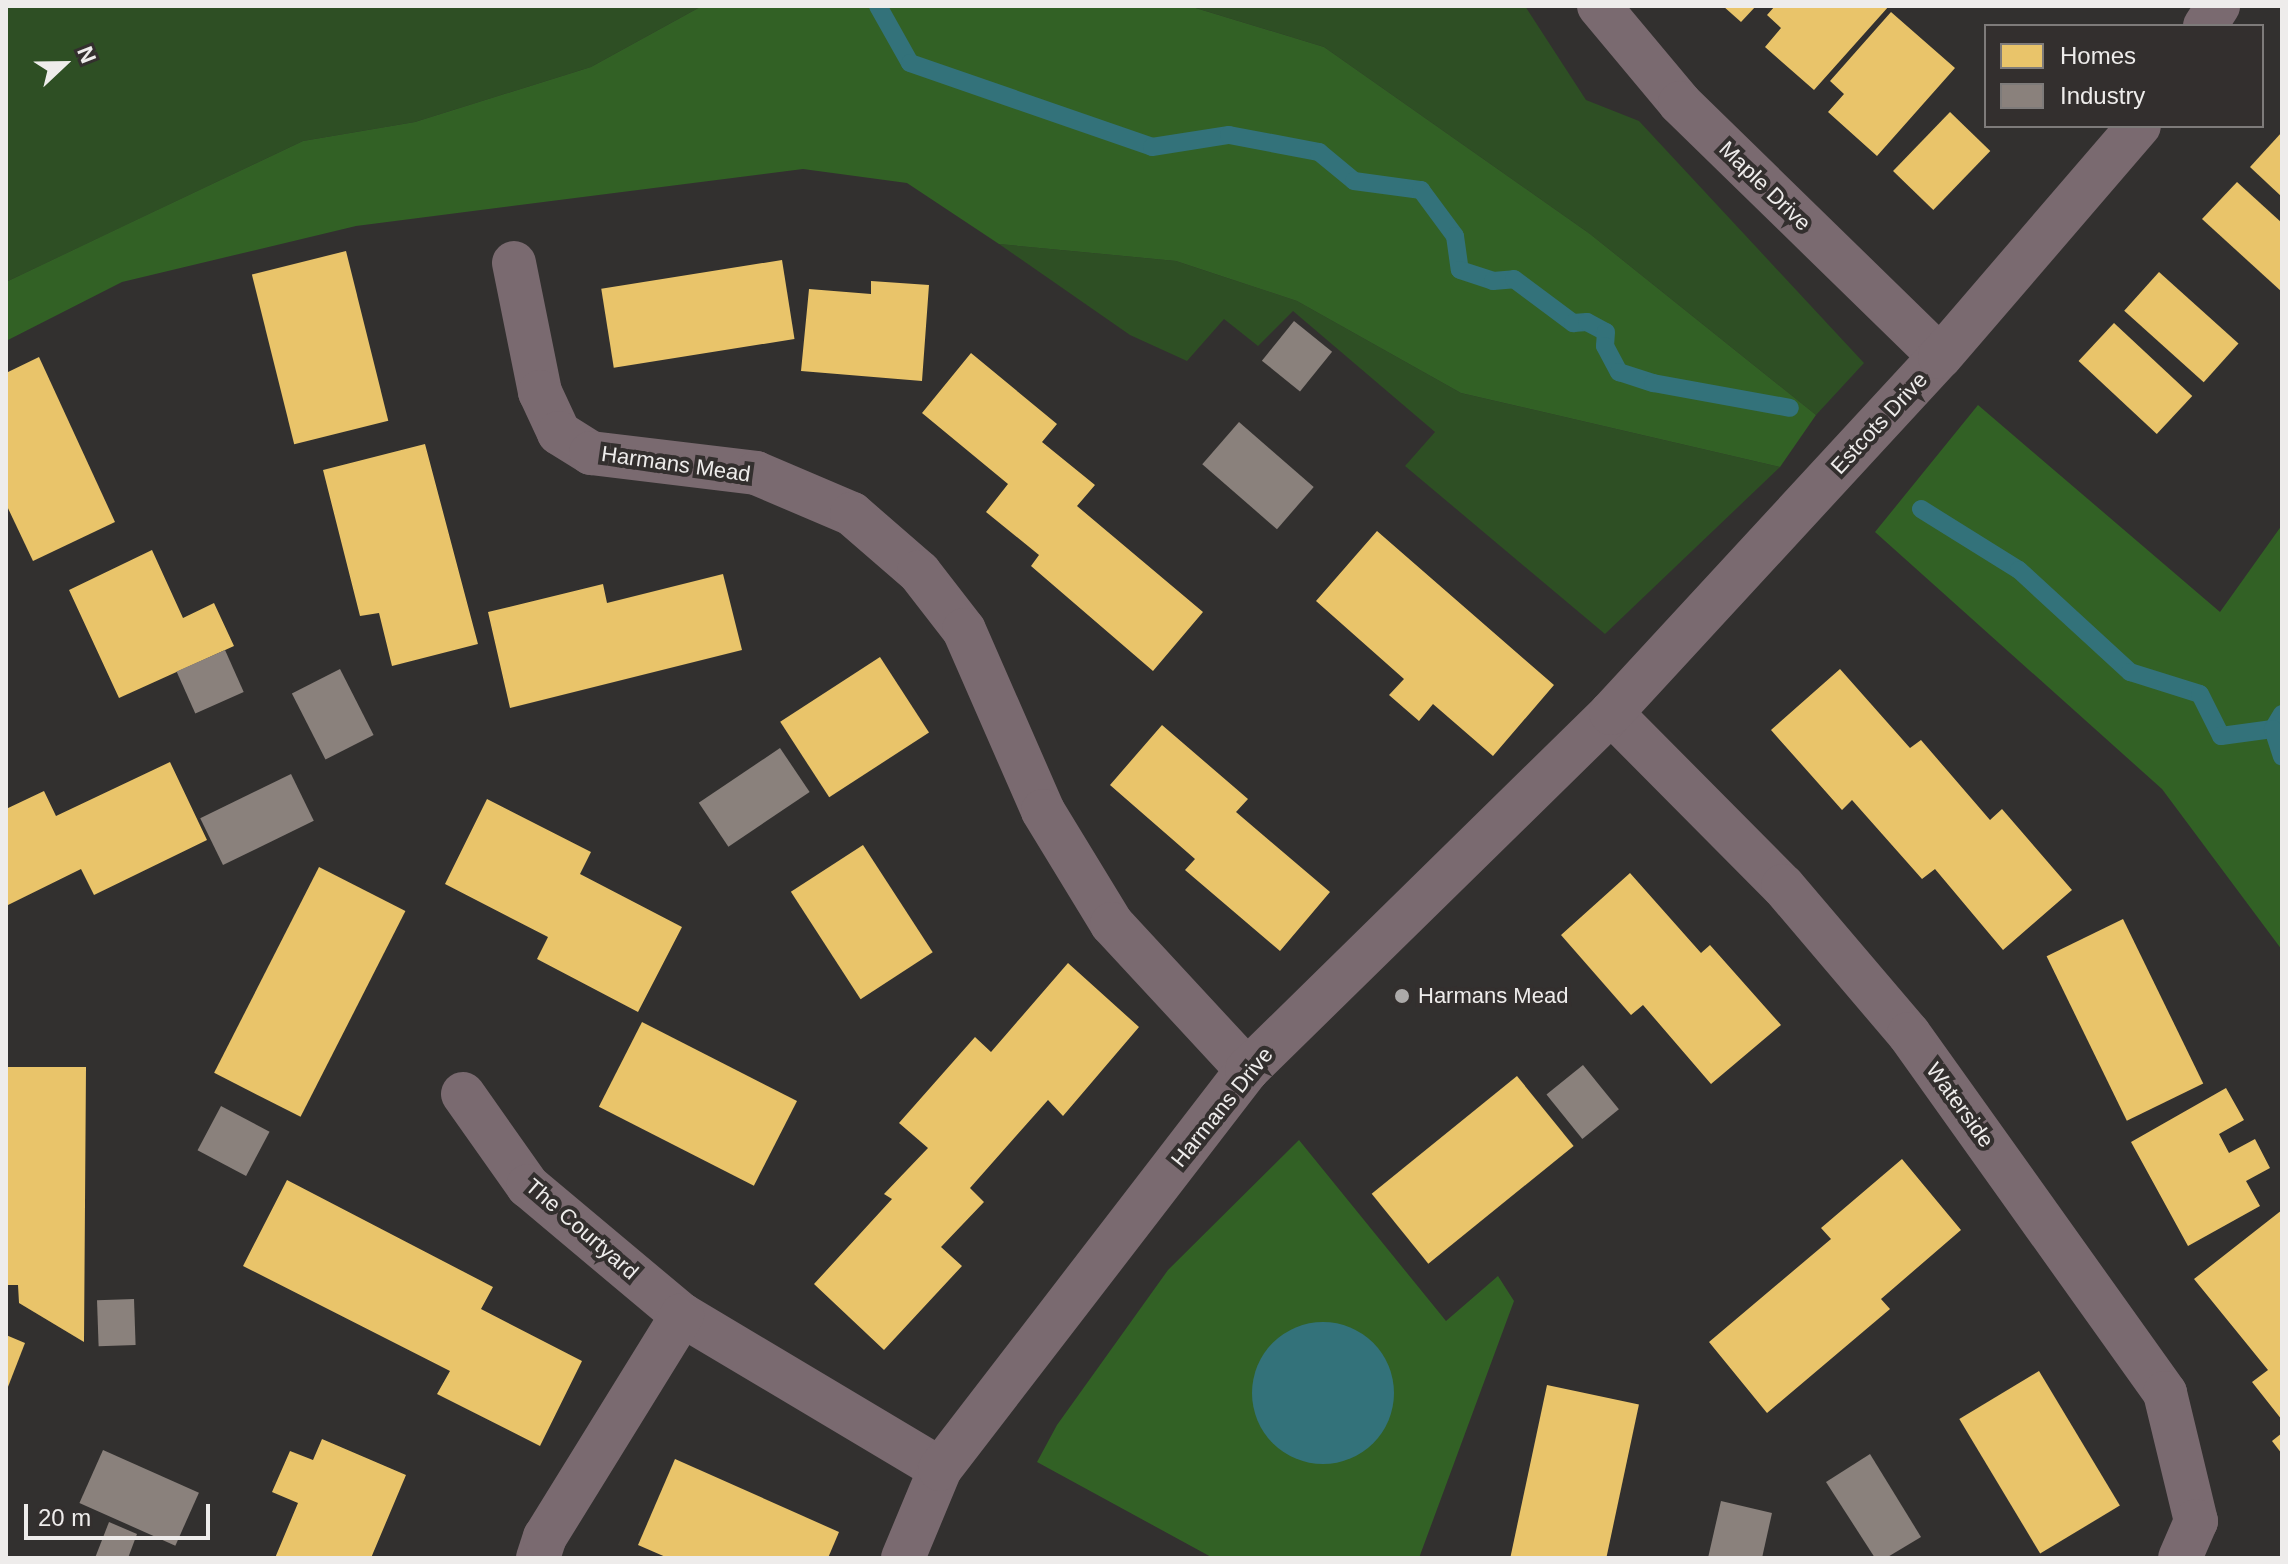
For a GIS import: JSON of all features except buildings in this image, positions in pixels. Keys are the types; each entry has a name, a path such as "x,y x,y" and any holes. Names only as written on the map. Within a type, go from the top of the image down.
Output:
{"street":[{"name":"Maple Drive","path":"1599,6 1680,103 1940,357"},
{"path":"2206,24 2218,6"},
{"name":"Estcots Drive","path":"1611,713 1940,357 2137,128"},
{"name":"Harmans Mead","path":"514,263 540,392 559,433 591,453 756,473 852,514 919,572 964,630 1002,708 1027,778 1112,924 1247,1070"},
{"name":"Harmans Drive","path":"903,1558 940,1469 1247,1070 1611,713"},
{"name":"Waterside","path":"1611,713 1783,886 1909,1034 2165,1393 2196,1521 2180,1558"},
{"name":"The Courtyard","path":"463,1094 528,1186 682,1315 940,1469"},
{"path":"538,1558 545,1537 682,1315"}],"green space":[{"path":"6,6 702,6 591,67 415,122 303,141 6,282"},
{"path":"702,6 1189,6 1324,47 1590,234 1816,415 1780,467 1461,393 1297,301 1176,261 999,244 907,183 803,169 356,226 122,282 6,341 6,282 303,141 415,122 591,67"},
{"path":"1189,6 1525,6 1586,100 1639,121 1864,363 1816,415 1590,234 1324,47"},
{"path":"999,244 1176,261 1297,301 1461,393 1780,467 1605,634 1405,466 1435,432 1293,311 1258,346 1224,319 1187,361 1130,335"},
{"path":"1978,405 2220,612 2282,525 2282,950 2162,789 1875,532"},
{"path":"1299,1140 1446,1321 1498,1276 1514,1301 1419,1558 1213,1558 1037,1462 1057,1425 1168,1270"}],"water":[{"path":"1323,1322 1350,1327 1374,1342 1389,1366 1394,1393 1389,1420 1374,1444 1350,1459 1323,1464 1296,1459 1272,1444 1257,1420 1252,1393 1257,1366 1272,1342 1296,1327"}],"waterway":[{"path":"878,6 910,63 1152,147 1229,135 1319,152 1354,181 1421,190 1455,236 1460,270 1493,281 1514,279 1573,323 1587,322 1606,332 1605,346 1619,372 1653,383 1790,408"},
{"path":"1921,509 2019,570 2130,672 2200,694 2221,736 2273,729"},
{"path":"2282,714 2273,729 2282,757"}],"place":[{"name":"Harmans Mead","path":"1402,996"}]}
